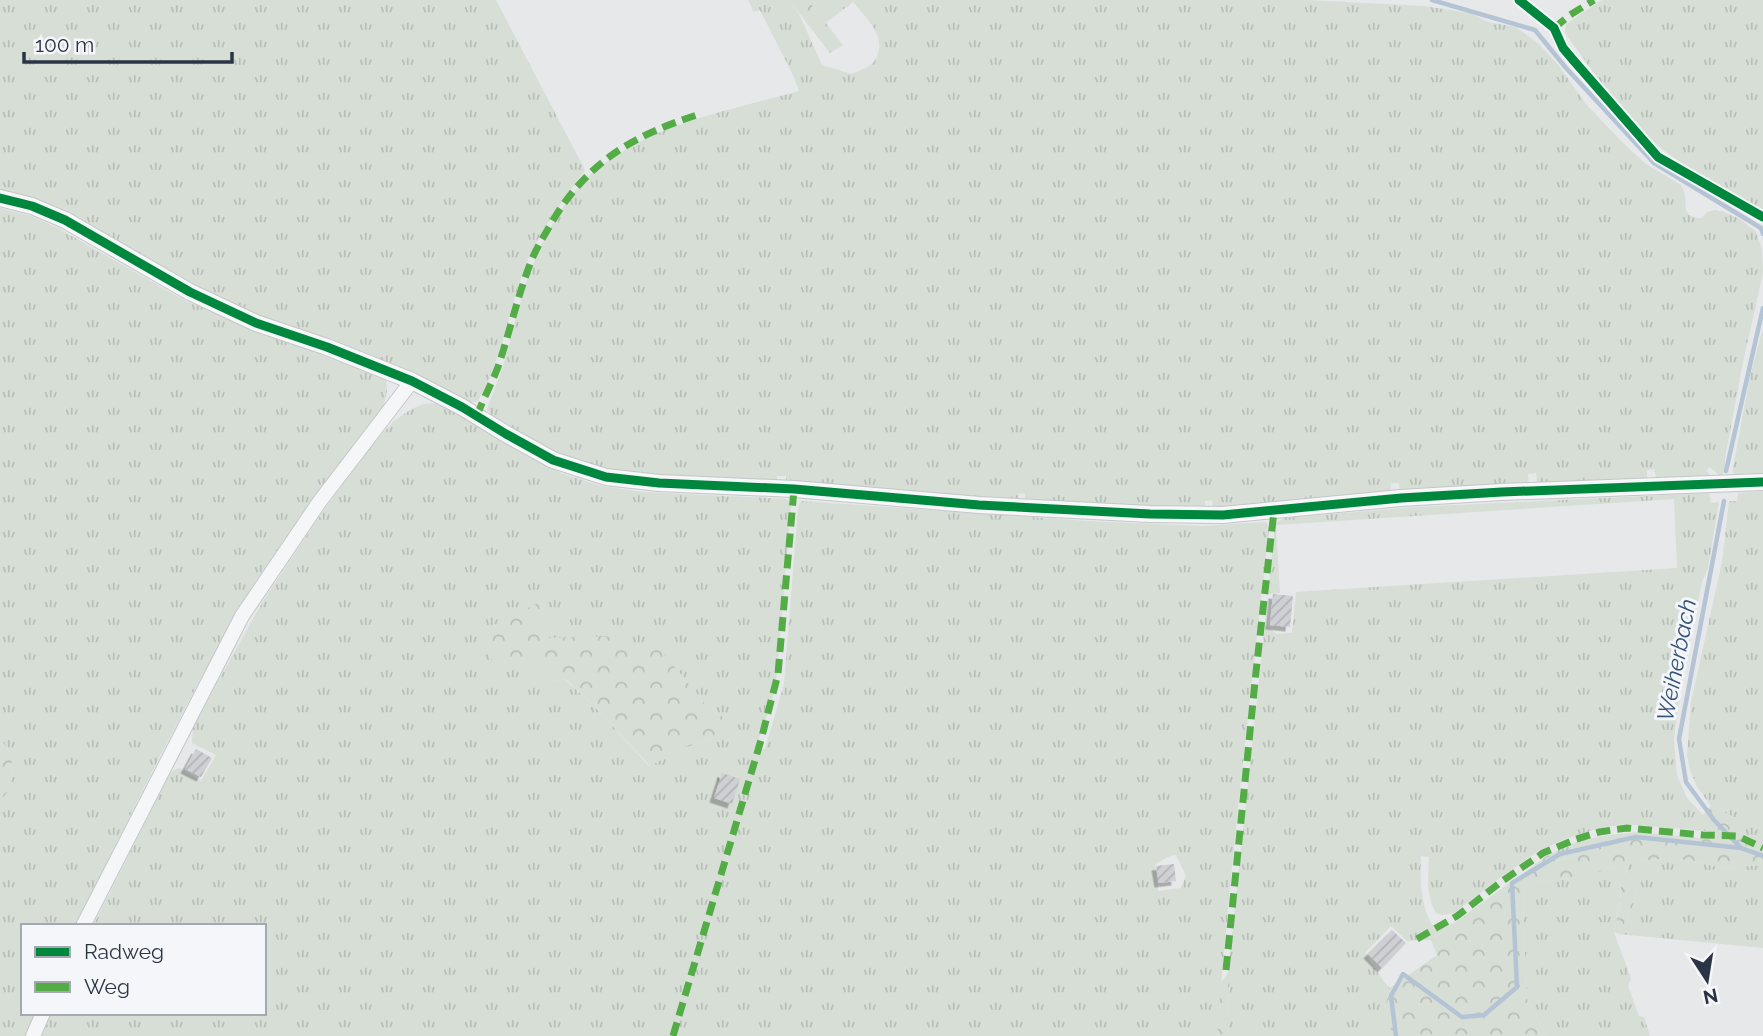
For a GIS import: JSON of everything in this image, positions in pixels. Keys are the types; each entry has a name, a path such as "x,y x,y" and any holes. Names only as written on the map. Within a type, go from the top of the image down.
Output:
{"main road":[{"path":"0,198 32,206 65,220 190,292 256,323 327,346 412,381 553,460 606,477 659,483 794,489 979,505 1223,515 1401,498 1763,482"}],"street":[{"path":"84,924 242,616 320,501 412,381"},
{"path":"33,1036 42,1015"}],"green space":[{"path":"0,0 496,0 585,170 548,223 529,257 494,366 478,401 469,403 425,379 365,353 237,308 161,269 84,222 44,204 0,191"},
{"path":"748,0 789,0 799,14 822,65 852,74 871,65 878,54 875,30 853,2 826,23 808,0 1305,0 1424,6 1469,13 1488,22 1516,27 1539,44 1559,66 1586,104 1623,143 1646,164 1681,185 1689,215 1701,218 1707,212 1724,212 1740,219 1756,232 1762,249 1763,273 1743,362 1722,478 1710,467 1706,470 1712,478 1657,481 1654,469 1647,470 1647,481 1538,485 1536,473 1528,474 1529,486 1400,494 1399,483 1391,483 1390,495 1213,510 1212,500 1205,501 1205,510 1025,501 1025,494 1019,493 1018,501 786,483 786,476 777,476 777,483 702,481 601,470 559,456 495,419 487,409 531,269 556,218 583,182 605,163 650,137 674,127 799,91 760,10 754,12"},
{"path":"789,0 808,0 843,45 830,53"},
{"path":"1602,0 1763,0 1763,210 1697,173 1650,140 1608,93 1565,33 1566,24"},
{"path":"0,208 31,216 58,228 186,301 378,375 386,380 387,390 383,410 310,502 253,585 159,758 76,924 21,924 21,1015 34,1015 26,1036 0,1036 0,801 11,788 12,756 0,738"},
{"path":"1763,328 1763,476 1734,477 1733,468 1750,376"},
{"path":"436,403 444,406 528,457 561,473 601,486 644,492 787,499 791,504 777,675 772,701 755,750 765,749 784,684 798,508 801,501 1088,521 1202,526 1267,523 1269,529 1234,846 1217,1036 41,1036 50,1015 266,1015 266,924 94,924 169,775 179,768 201,781 216,755 192,743 193,728 266,596 326,507 373,444 394,421 423,404","holes":["538,603 545,638 659,648 706,705 727,720 721,736 683,748 649,766 596,708 565,679 550,682 548,665 539,663","1176,855 1186,876 1181,888 1158,891 1155,864"]},
{"path":"1763,491 1763,852 1752,847 1740,820 1711,806 1697,787 1687,756 1691,702 1722,562 1729,501 1737,501 1738,493"},
{"path":"1709,493 1711,503 1719,502 1708,568 1702,582 1680,692 1674,739 1677,775 1687,798 1703,815 1706,831 1625,824 1596,829 1537,852 1454,913 1442,915 1436,913 1431,900 1428,886 1429,857 1421,856 1421,883 1428,917 1432,925 1454,923 1431,940 1407,941 1391,926 1365,953 1390,988 1385,1008 1392,1036 1227,1036 1228,972 1265,624 1276,634 1292,633 1296,592 1677,568 1674,499 1276,525 1280,593 1268,594 1275,525 1277,522 1285,518 1415,507"},
{"path":"538,603 545,638 605,636 659,648 706,705 727,720 729,729 721,736 683,748 650,766 566,679 549,682 548,665 493,661 484,649 492,626"},
{"path":"0,738 12,756 11,788 0,801"},
{"path":"1711,806 1740,820 1752,847 1763,852 1763,865 1722,868 1668,858 1628,862 1626,876 1638,883 1635,901 1619,934 1614,932 1621,891 1616,867 1579,877 1532,883 1523,891 1526,997 1546,1036 1392,1036 1385,1008 1390,988 1437,955 1431,940 1548,855 1557,861 1602,849 1608,835 1639,832 1707,839 1703,815"},
{"path":"1608,835 1602,849 1557,861 1548,855 1578,841"},
{"path":"1668,858 1722,868 1763,865 1763,948 1619,934 1635,901 1638,883 1626,876 1628,862"},
{"path":"1616,867 1621,877 1614,932 1631,979 1628,986 1639,1016 1644,1017 1650,1036 1546,1036 1526,997 1523,891 1532,883 1579,877"},
{"path":"1228,972 1227,1036 1217,1036 1221,982"}],"building":[{"path":"1273,594 1293,596 1290,627 1270,625"},
{"path":"196,749 212,758 201,777 185,769"},
{"path":"722,773 740,779 732,804 714,798"},
{"path":"1174,864 1176,881 1159,883 1156,866"},
{"path":"1392,930 1406,943 1382,968 1368,954"}],"waterway":[{"name":"Weiherbach","path":"1432,0 1535,30 1566,68 1654,163 1761,228 1763,234"},
{"name":"Weiherbach","path":"1726,471 1763,308"},
{"name":"Weiherbach","path":"1724,501 1679,739 1686,782 1714,820 1741,848"},
{"path":"1396,1036 1391,996 1403,974 1462,1017 1484,1015 1517,987 1512,883 1560,854 1636,837 1741,848 1763,856"}],"marked path":[{"path":"1554,28 1594,0"},
{"path":"477,416 498,367 532,259 569,197 584,179 617,151 656,130 700,114"},
{"path":"673,1036 778,674 794,489"},
{"path":"1226,970 1274,511"},
{"path":"1417,939 1457,916 1543,853 1599,832 1627,828 1738,836 1763,848"}],"cycle path":[{"path":"1519,0 1554,28 1563,48 1658,157 1763,217"},
{"path":"0,198 32,206 65,220 190,292 256,323 327,347 412,381 553,460 606,477 659,483 794,489 979,505 1223,515 1401,498 1763,482"}]}
